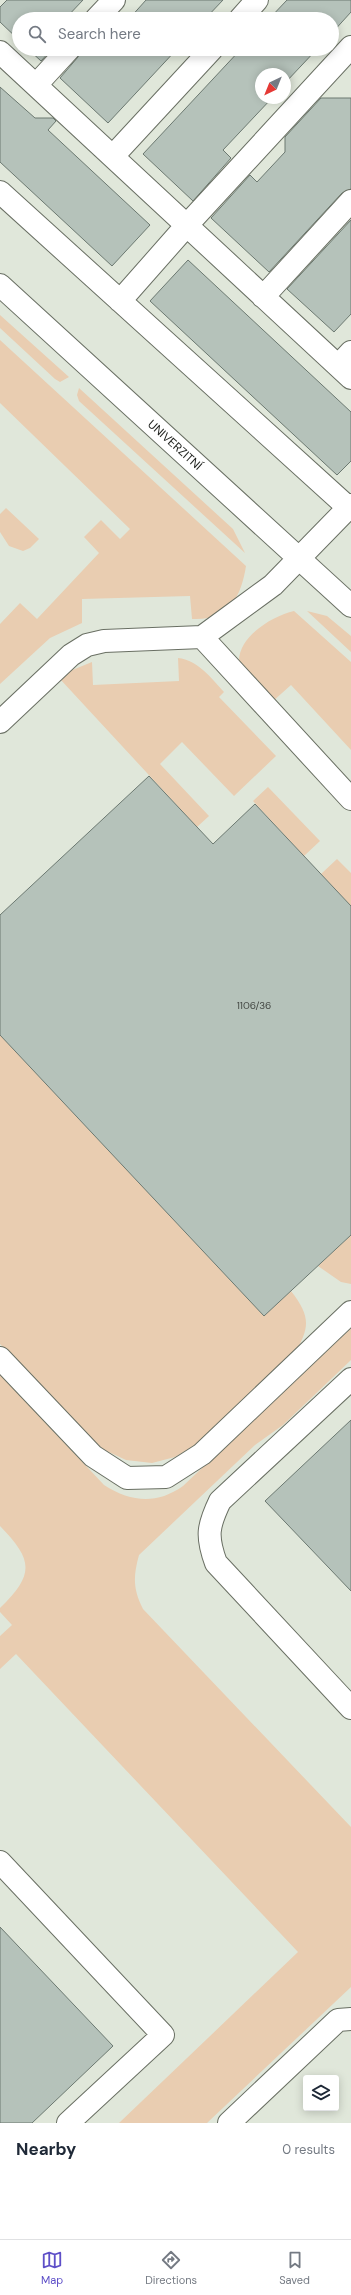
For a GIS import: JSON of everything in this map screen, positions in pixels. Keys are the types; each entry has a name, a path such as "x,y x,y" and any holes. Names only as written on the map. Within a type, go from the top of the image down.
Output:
{"street":[{"path":"103,12 114,0"},
{"path":"246,12 257,0"},
{"path":"120,300 186,225 351,47"},
{"path":"0,52 263,296 347,365"},
{"path":"36,85 63,56"},
{"path":"113,156 206,56"},
{"path":"0,192 350,507 273,585 202,637 104,641 87,645 71,655 0,722"},
{"path":"263,296 351,201"},
{"name":"UNIVERZITNÍ","path":"0,285 351,606"},
{"path":"202,637 351,799"},
{"path":"0,1358 93,1456 127,1478 166,1477 202,1454 351,1312"},
{"path":"351,1379 220,1500 210,1522 208,1544 216,1563 351,1708"},
{"path":"0,1862 163,2035 68,2123"},
{"path":"229,2123 338,2020 351,2019"}],"shaded area":[{"path":"0,315 69,377 60,382 55,379 0,328"},
{"path":"0,340 246,566 241,588 231,605 224,612 204,619 192,619 190,596 82,599 82,623 50,638 0,684 0,624 20,603 37,619 99,553 84,537 101,520 120,539 130,529 0,403"},
{"path":"79,388 233,529 245,553 79,401 77,395"},
{"path":"6,508 39,539 30,548 23,551 9,546 0,532 0,514"},
{"path":"294,611 351,662 351,750 291,685 272,702 239,662 240,653 250,636 267,623"},
{"path":"307,611 327,616 351,636 351,652"},
{"path":"178,658 192,662 204,670 224,692 219,697 276,756 234,796 182,742 160,764 209,816 197,827 60,679 70,671 92,662 93,685 179,681"},
{"path":"268,787 320,841 304,856 253,801"},
{"path":"337,859 351,873 351,906 321,874"},
{"path":"0,1035 264,1316 291,1291 298,1300 305,1315 306,1322 303,1337 294,1355 199,1443 175,1457 152,1463 126,1460 96,1446 0,1344"},
{"path":"351,1235 351,1284 341,1282 318,1266"},
{"path":"351,1328 351,1360 283,1425 255,1445 139,1555 135,1583 137,1595 143,1609 351,1827 351,1987 207,2123 119,2123 298,1952 16,1654 0,1669 0,1636 12,1625 0,1612 0,1608 19,1586 24,1576 26,1567 24,1558 19,1548 0,1526 0,1374 104,1485 114,1491 134,1498 153,1499 173,1492 183,1486"}],"building":[{"path":"7,0 83,0 72,12 12,12 12,33 0,22 0,7"},
{"path":"146,0 223,0 212,12 135,12"},
{"path":"287,0 351,0 351,12 339,25 339,12 276,12"},
{"path":"36,56 46,56 41,61"},
{"path":"170,56 108,123 60,78 78,57"},
{"path":"234,56 310,56 291,77 291,68 255,68 255,104 266,104 223,150 231,158 193,201 143,154"},
{"path":"0,87 35,118 53,118 56,121 48,130 150,225 112,266 0,162"},
{"path":"321,98 351,98 351,189 342,193 269,272 211,218 250,175 257,182 285,152 285,137"},
{"path":"351,220 351,314 334,332 287,289"},
{"path":"188,260 351,412 351,461 337,475 150,301"},
{"path":"149,776 213,844 255,804 351,906 351,1235 264,1316 0,1035 0,915"},
{"path":"351,1420 351,1591 265,1501"},
{"path":"0,1927 113,2046 32,2123 0,2123"}]}
